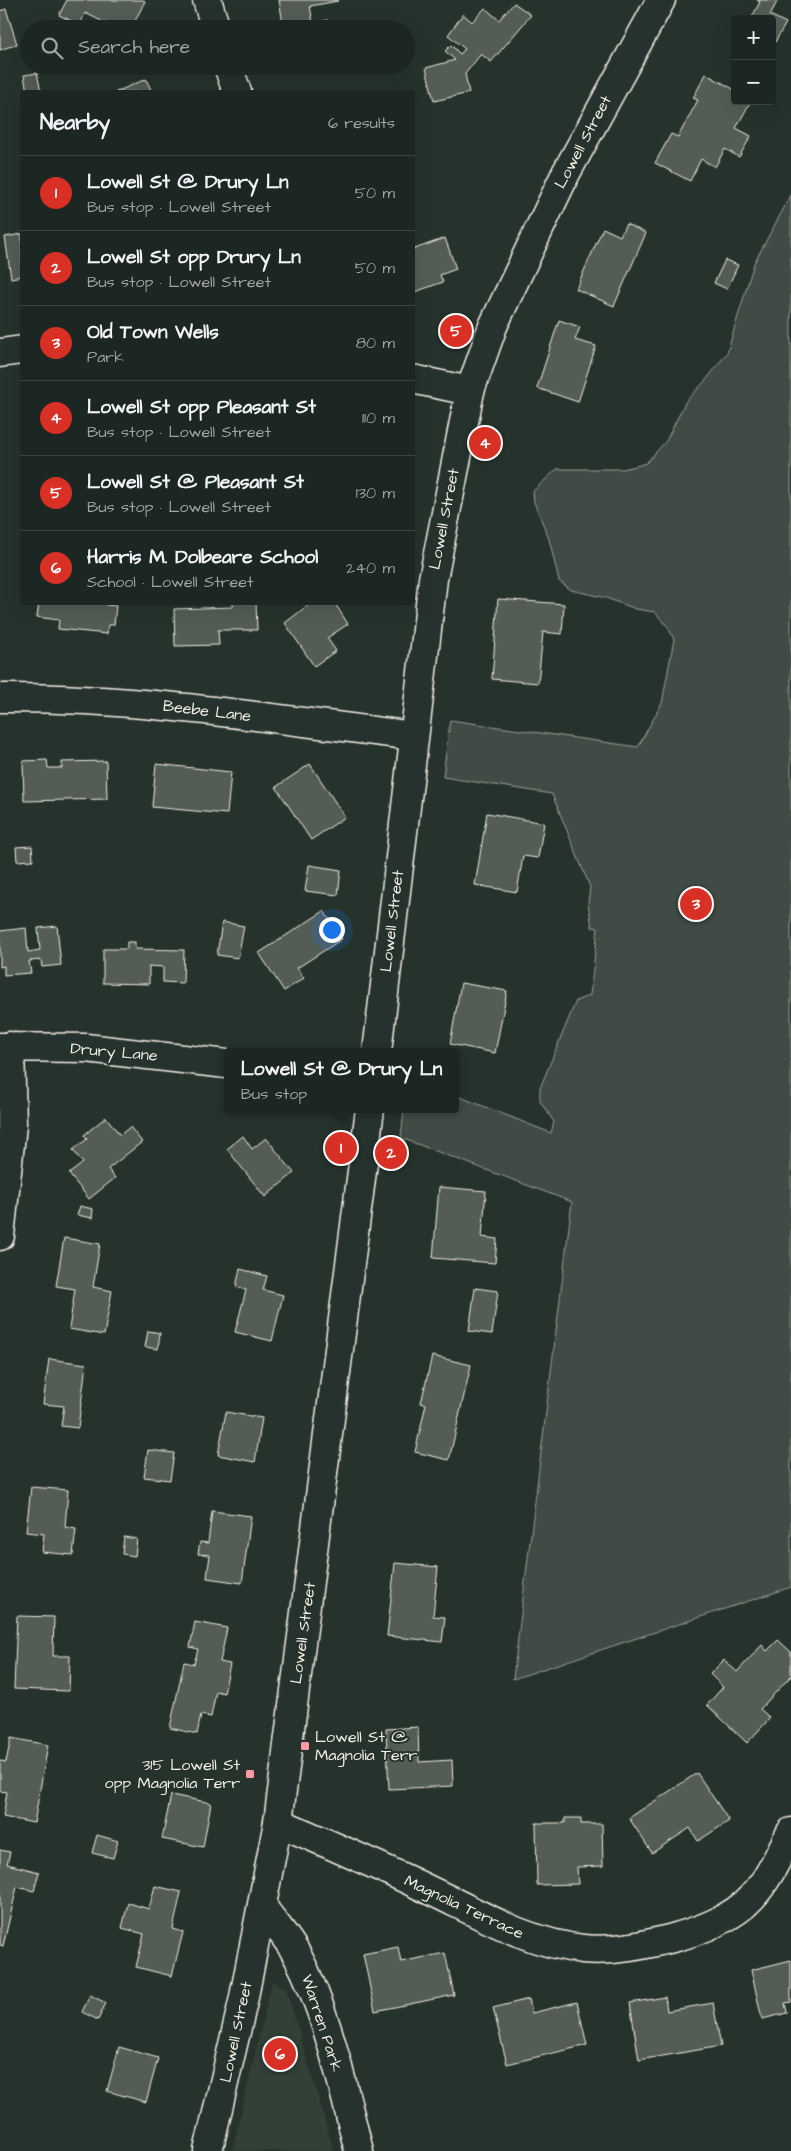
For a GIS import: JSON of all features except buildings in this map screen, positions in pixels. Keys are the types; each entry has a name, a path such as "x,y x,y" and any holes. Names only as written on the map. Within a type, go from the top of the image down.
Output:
{"main road":[{"path":"207,0 213,20"},
{"name":"Lowell Street","path":"376,1048 433,579 470,391 493,326 566,173 661,0"},
{"path":"231,75 236,90"},
{"path":"0,353 20,350"},
{"path":"415,380 470,391"},
{"name":"Beebe Lane","path":"0,698 73,699 133,703 413,736"},
{"path":"0,1236 12,1125 5,1047"},
{"name":"Drury Lane","path":"5,1047 86,1048 224,1064"},
{"name":"Lowell Street","path":"208,2151 243,2002 278,1822 369,1113"},
{"name":"Magnolia Terrace","path":"278,1822 428,1889 499,1925 532,1938 585,1949 603,1949 656,1942 700,1929 730,1914 752,1897 766,1880 791,1832"},
{"name":"Warren Park","path":"262,1906 296,1953 313,1988 331,2043 359,2151"}],"shaded area":[{"path":"791,195 791,1587 513,1679 572,1202 401,1138 404,1113 459,1113 459,1097 551,1133 554,1122 540,1101 540,1088 576,1001 590,995 598,928 592,927 588,903 590,887 552,794 443,777 450,720 638,747 662,703 674,639 668,627 655,612 636,609 606,598 571,590 559,581 549,539 534,502 533,491 557,469 623,469 646,463 666,441 686,401 707,379 727,353 754,263"},
{"path":"272,1981 286,1988 334,2151 232,2151"}],"place":[{"name":"Lowell St @ Pleasant St","path":"456,331"},
{"name":"Lowell St opp Pleasant St","path":"485,443"},
{"name":"Old Town Wells","path":"696,904"},
{"name":"Lowell St @ Drury Ln","path":"341,1148"},
{"name":"Lowell St opp Drury Ln","path":"391,1153"},
{"name":"Lowell St @ Magnolia Terr","path":"305,1746"},
{"name":"315 Lowell St opp Magnolia Terr","path":"250,1774"},
{"name":"Harris M. Dolbeare School","path":"280,2054"}]}
